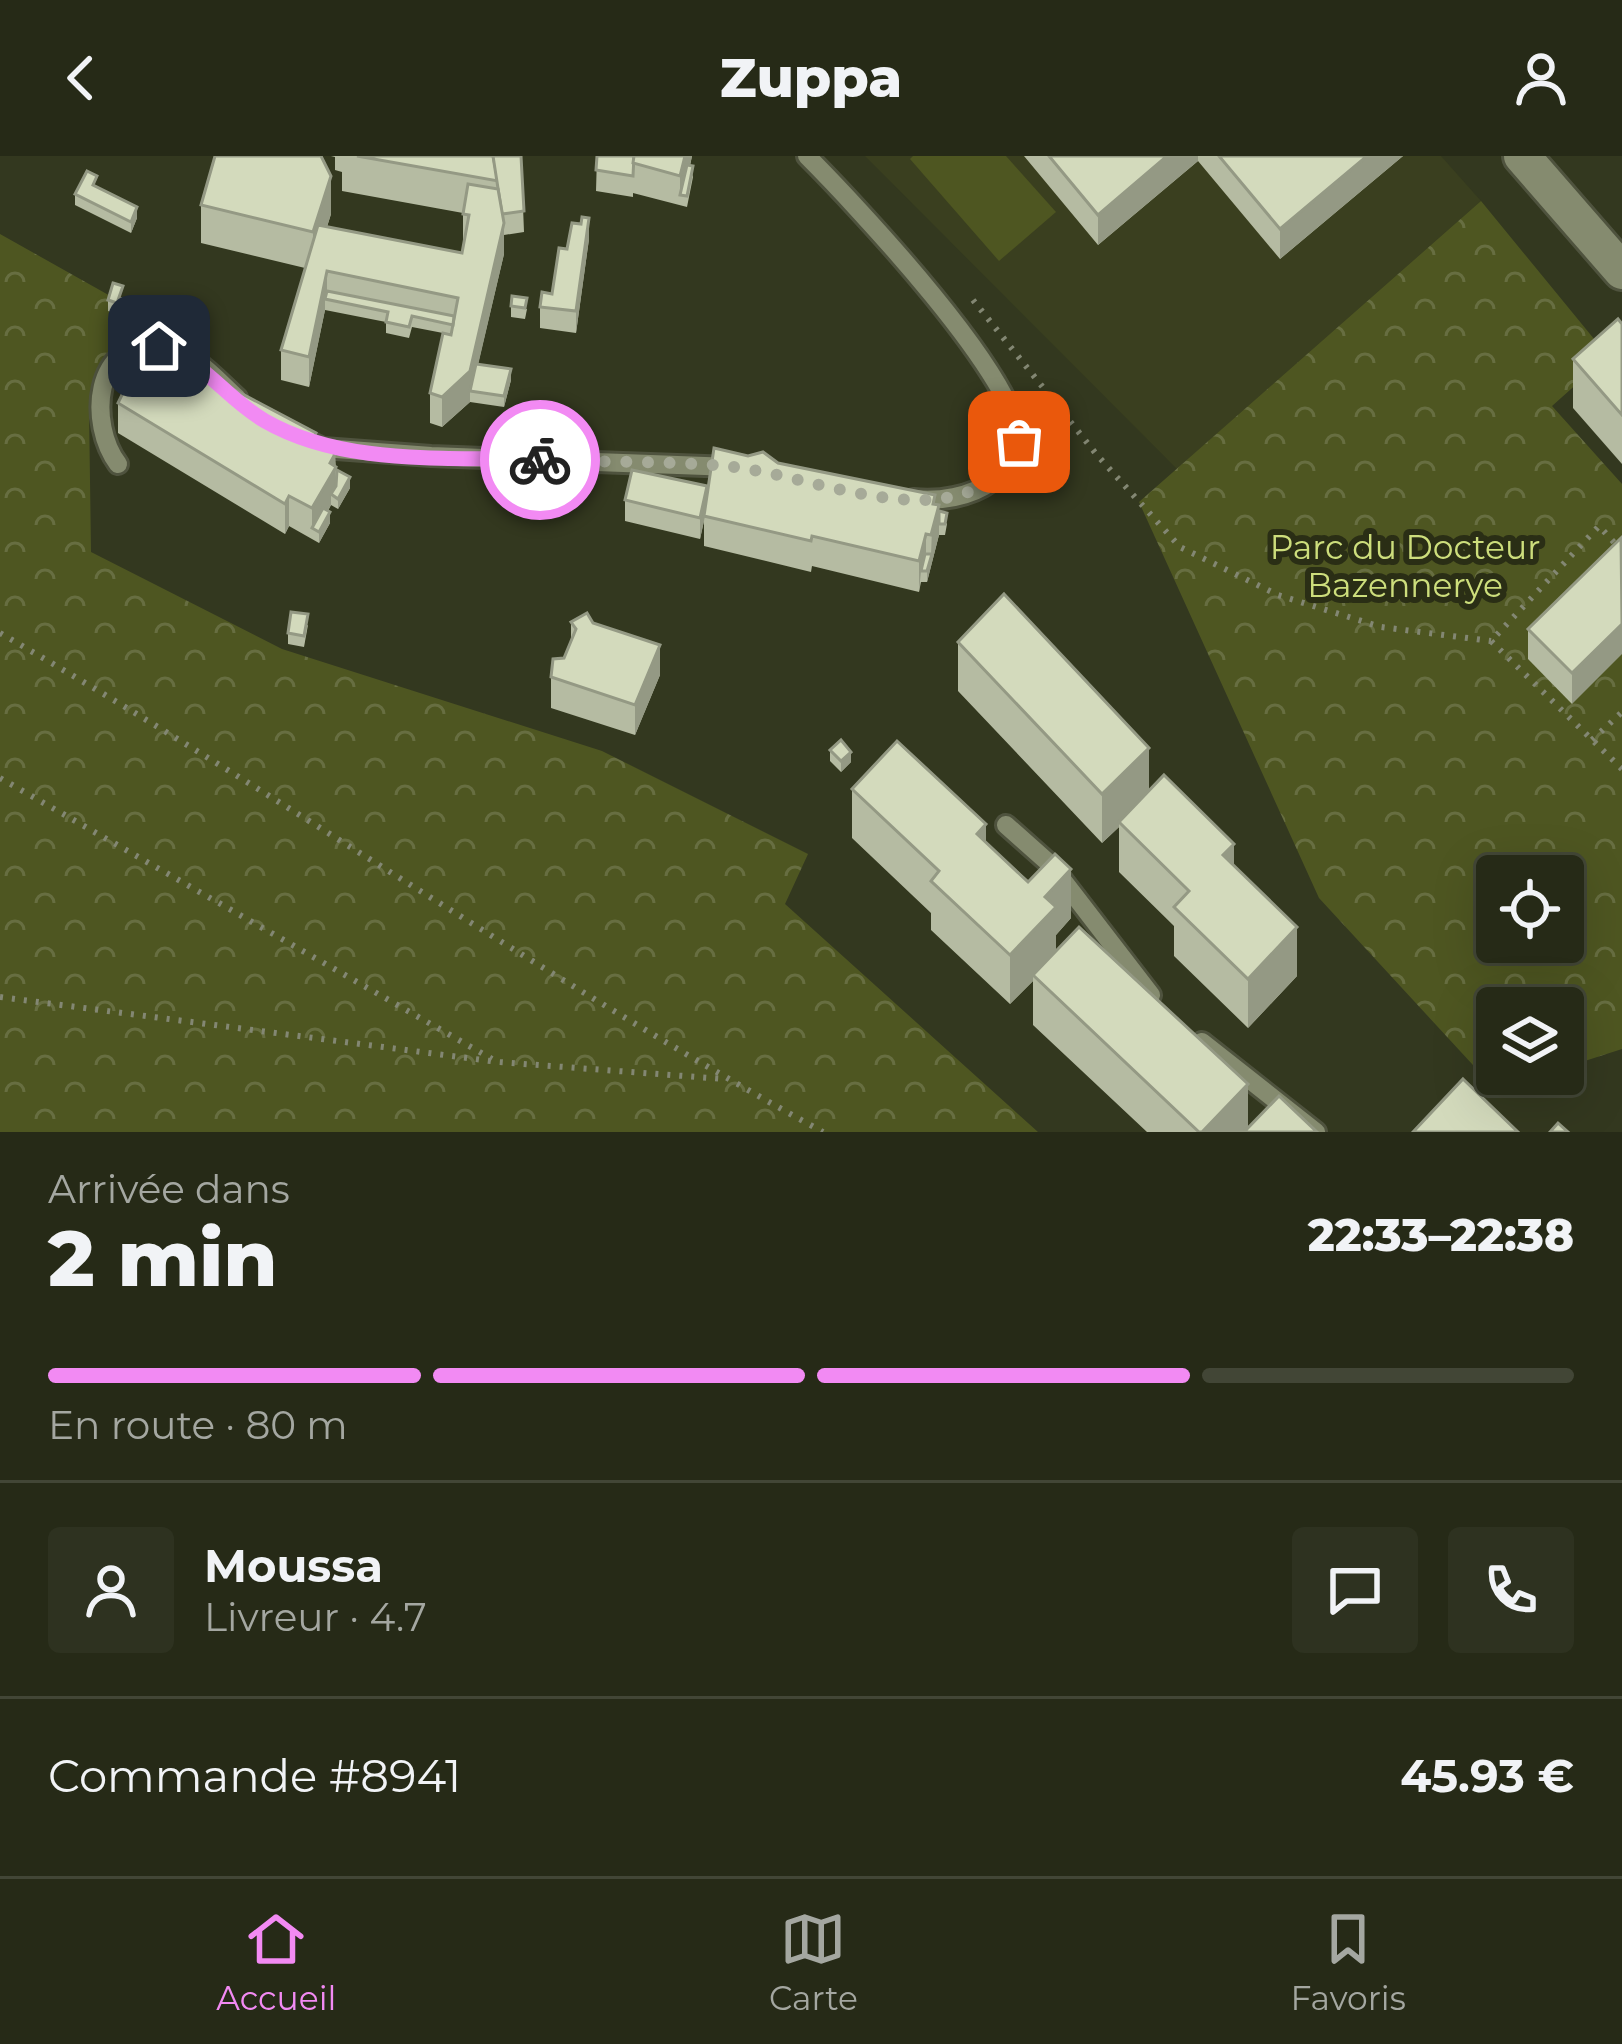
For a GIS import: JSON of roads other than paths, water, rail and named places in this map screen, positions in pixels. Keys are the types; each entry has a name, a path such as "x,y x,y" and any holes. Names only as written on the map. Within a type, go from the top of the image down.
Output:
{"main road":[{"path":"1534,160 1622,271"}],"lane":[{"path":"807,156 888,239 1008,398 1019,442 1006,470 979,491 928,501 884,496"},
{"path":"118,464 105,447 96,406 110,366 130,351 159,346 189,355 247,406"},
{"path":"282,429 323,448 752,471"},
{"path":"1006,825 1052,865 1138,983 1316,1132"}],"park label":[{"name":"Parc du Docteur Bazennerye","path":"1405,566"}]}
